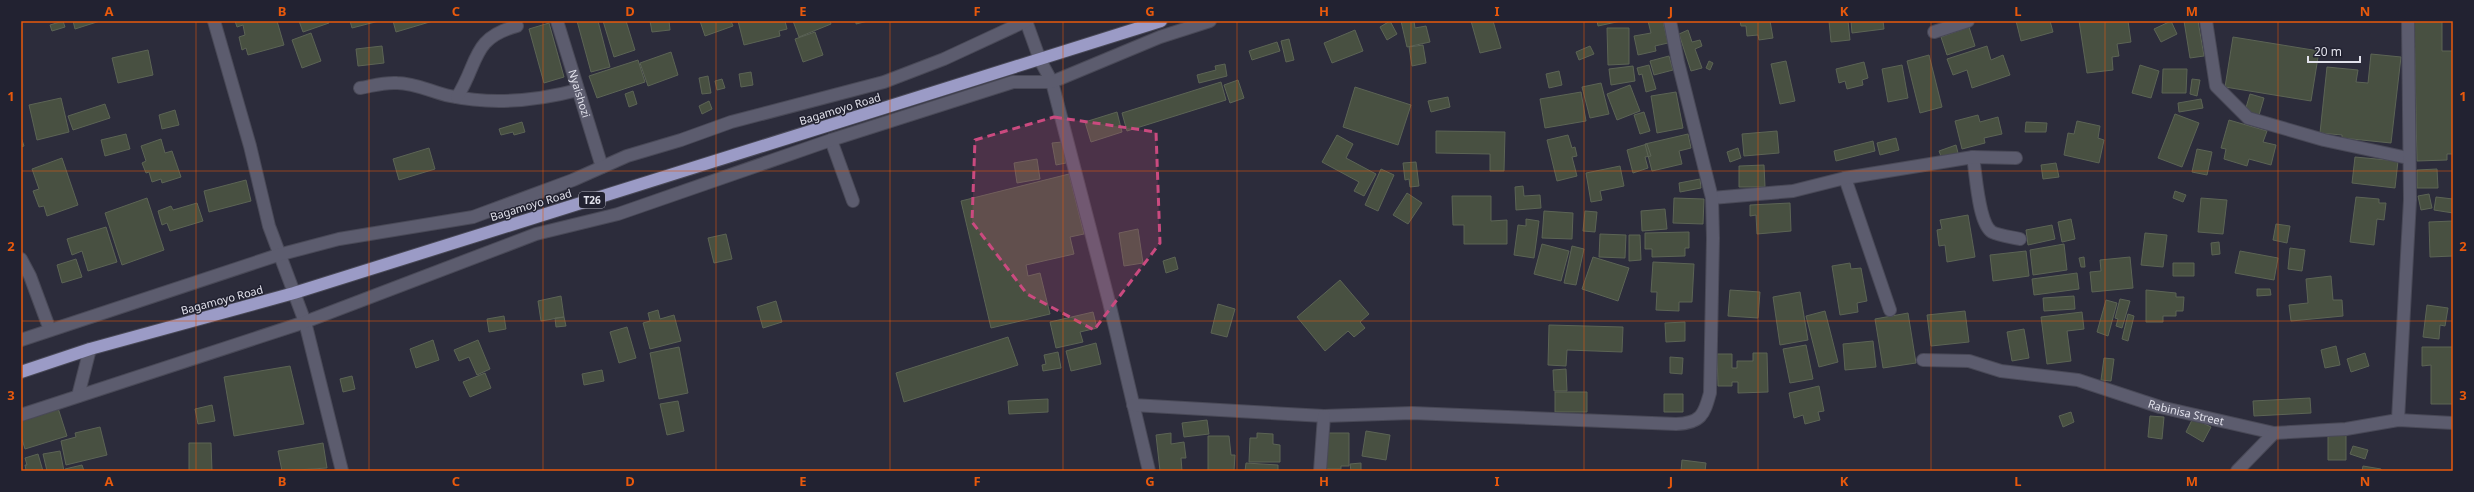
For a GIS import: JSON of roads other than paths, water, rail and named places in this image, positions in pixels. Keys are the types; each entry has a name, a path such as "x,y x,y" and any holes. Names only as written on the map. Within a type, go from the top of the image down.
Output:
{"highway":[{"name":"Bagamoyo Road","path":"21,372 90,349 294,293 1161,21"}],"street":[{"path":"214,21 278,256 305,322 342,471"},
{"name":"Nyaishozi","path":"557,21 602,167"},
{"path":"21,340 278,256 339,239 473,216 627,156 681,140 731,122 884,82 944,59 1026,21 1040,60 1052,82 1109,302 1149,471"},
{"path":"21,416 305,322 536,234 618,214 830,140 1013,82 1052,82 1160,37 1210,21"},
{"path":"1133,405 1324,416 1412,414 1691,423 1705,411 1710,393 1713,238 1712,198 1678,62 1670,21"},
{"path":"1934,32 1968,21"},
{"path":"2206,21 2216,86 2248,118 2324,140 2408,158"},
{"path":"2398,420 2410,200 2408,158 2410,89 2408,21"},
{"path":"457,97 469,75 480,47 501,30 517,26"},
{"path":"360,88 396,82 457,97 489,101 544,99 578,90"},
{"path":"830,140 852,201"},
{"path":"1712,198 1793,191 1845,178 1973,157 2016,158"},
{"path":"1973,157 1980,207 1985,222 1992,231 2020,239"},
{"path":"1845,178 1890,310"},
{"path":"21,259 30,276 50,330"},
{"path":"78,396 90,349"},
{"name":"Rabinisa Street","path":"1923,360 1969,361 2001,371 2078,380 2160,407 2274,433 2346,429 2398,420 2453,423"},
{"path":"1320,471 1324,416"},
{"path":"2237,471 2274,433"}]}
